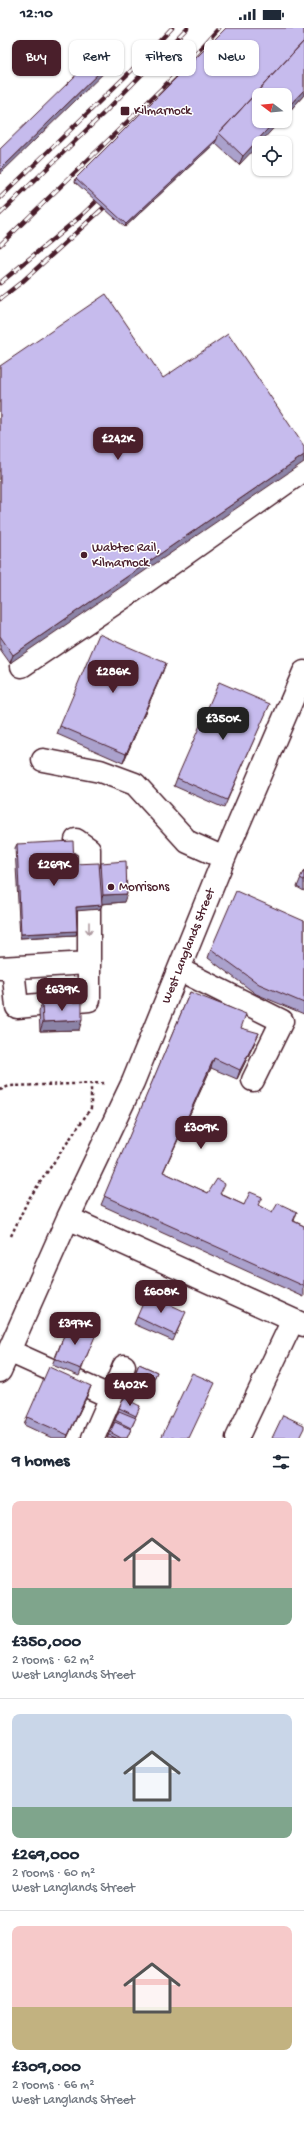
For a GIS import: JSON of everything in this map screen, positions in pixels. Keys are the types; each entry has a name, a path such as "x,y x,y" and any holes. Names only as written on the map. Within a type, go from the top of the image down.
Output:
{"street":[{"path":"22,666 133,591 304,470"},
{"name":"West Langlands Street","path":"0,1371 68,1218 133,1082 180,970 224,858 303,679"},
{"path":"43,760 100,771 136,784 188,842 224,858"},
{"path":"76,840 89,849 90,963 89,1000 17,1007 6,968 90,963"},
{"path":"180,970 282,1022 252,1080"},
{"path":"68,1218 298,1322 237,1438"},
{"path":"9,1351 111,1397"},
{"path":"93,1438 124,1366"}],"path":[{"path":"0,1090 9,1086 133,1082"},
{"path":"12,1236 28,1200 91,1108 91,1083"}],"building":[{"path":"226,28 304,28 304,41 261,88 252,88 252,97 219,133 217,139 126,224 76,178 178,76 196,76 196,58 204,50 204,76 259,76 259,40 214,40"},
{"path":"304,41 304,90 292,103 292,88 261,88"},
{"path":"75,76 96,76 0,170 0,149"},
{"path":"252,97 252,128 269,128 261,136 252,136 252,146 243,156 219,133"},
{"name":"Wabtec Rail, Kilmarnock","path":"106,294 163,378 228,334 304,446 304,455 13,655 0,636 0,366"},
{"path":"99,634 166,663 126,754 60,726"},
{"path":"219,682 270,704 227,800 177,778"},
{"path":"73,841 74,864 99,863 102,905 76,907 77,931 21,934 17,844"},
{"name":"Morrisons","path":"126,861 127,894 103,895 101,863"},
{"path":"304,870 304,880 300,878"},
{"path":"236,891 304,921 304,1003 259,984 211,949"},
{"path":"190,992 246,1014 241,1028 259,1033 240,1070 214,1058 163,1172 208,1193 217,1179 225,1184 220,1194 244,1205 250,1192 262,1197 258,1205 272,1213 278,1203 297,1212 293,1221 304,1226 304,1286 104,1196"},
{"path":"82,1002 82,1020 43,1022 42,1003"},
{"path":"147,1294 186,1312 175,1335 137,1317"},
{"path":"69,1323 96,1334 81,1369 55,1359"},
{"path":"139,1364 157,1372 153,1381 135,1374"},
{"path":"49,1367 91,1386 68,1435 27,1417"},
{"path":"192,1373 215,1383 189,1438 161,1438"},
{"path":"134,1376 151,1384 147,1393 130,1385"},
{"path":"124,1398 140,1406 136,1416 119,1408"},
{"path":"119,1411 136,1418 131,1428 115,1420"},
{"path":"283,1415 304,1425 299,1438 272,1438"},
{"path":"115,1422 131,1429 127,1438 121,1438 110,1432"},
{"path":"109,1435 116,1438 107,1438"}],"railway":[{"path":"0,198 131,71 172,28"},
{"path":"0,214 105,112 187,28"},
{"path":"0,245 188,63 219,28"},
{"path":"0,283 81,216 105,193"},
{"path":"0,299 23,281 111,201"}],"place":[{"name":"Kilmarnock","path":"125,111"},
{"name":"Wabtec Rail, Kilmarnock","path":"84,555"},
{"name":"Morrisons","path":"111,887"}]}
